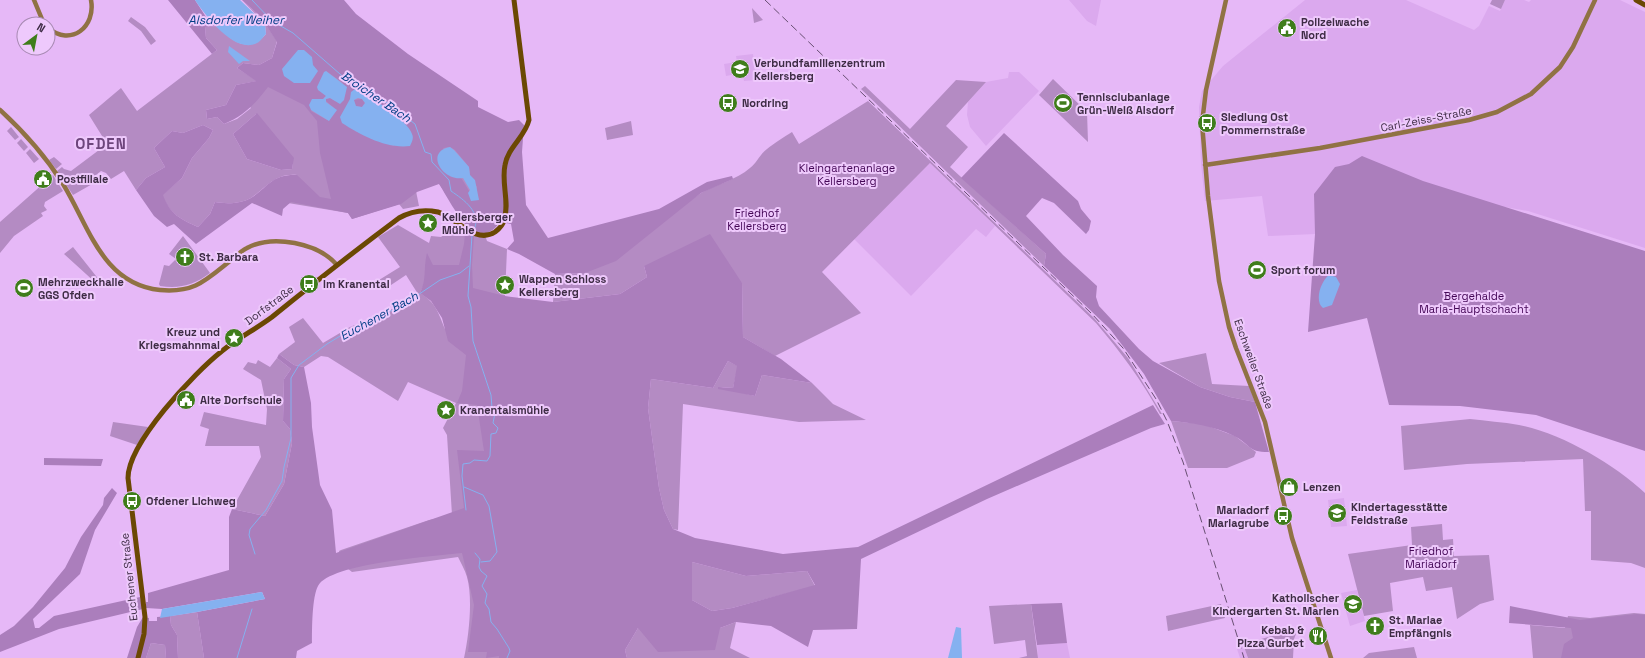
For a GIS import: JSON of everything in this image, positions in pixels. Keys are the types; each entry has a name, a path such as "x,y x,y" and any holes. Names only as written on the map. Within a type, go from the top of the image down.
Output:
{"main road":[{"name":"Dorfstraße","path":"129,492 128,471 132,460 158,417 175,397 221,351 265,322 336,265 399,218 409,213 423,210 437,212 469,231 482,236 492,234 503,224 505,214 504,167 512,146 527,125 528,115 514,0"},
{"path":"1636,0 1645,4"},
{"name":"Euchener Straße","path":"129,492 145,617 144,634 138,658"}],"street":[{"path":"34,0 41,16"},
{"path":"56,33 70,35 79,32 91,19 93,11 92,0"},
{"name":"Eschweiler Straße","path":"1226,0 1206,90 1202,123 1213,242 1226,316 1236,348 1265,422 1292,538 1331,658"},
{"name":"Carl-Zeiss-Straße","path":"1205,165 1320,148 1469,120 1497,112 1531,94 1556,71 1573,47 1595,0"},
{"path":"0,110 24,135 55,172 104,258 120,275 131,282 154,289 185,290 195,287 210,278 248,248 262,243 304,245 321,252 336,265"}],"shaded area":[{"path":"1069,0 1101,0 1096,26 1087,21"},
{"path":"1305,0 1406,0 1474,30 1479,26 1489,6 1500,11 1505,0 1524,0 1529,2 1531,0 1620,0 1645,12 1645,248 1528,211 1505,207 1315,234 1268,236 1262,196 1205,201 1201,164 1199,107 1202,91 1223,66"},
{"name":"Verbundfamilienzentrum Kellersberg","path":"753,54 756,80 744,81 742,73 726,76 724,64 737,62 736,56"},
{"path":"1009,72 1019,72 1039,91 986,146 970,127 967,115 968,102 986,82 1008,78"},
{"path":"930,163 995,226 986,237 976,229 911,296 854,239"},
{"name":"Kindertagesstätte Feldstraße","path":"1344,498 1347,526 1331,527 1328,500"},
{"name":"Katholischer Kindergarten St. Marien","path":"1357,590 1365,621 1350,626 1341,593"},
{"path":"1067,643 1070,658 1038,658 1037,645"},
{"path":"1243,644 1248,658 1240,658 1236,646"}],"green space":[{"path":"168,0 195,0 206,17 217,26 205,27 206,38 217,50 212,54"},
{"path":"242,0 260,16 277,41 272,58 259,65 243,63 237,68 257,81 236,85 226,105 206,110 207,119 217,117 224,124 237,119 251,108 243,98 309,42 327,56 348,76 394,101 418,120 450,131 488,193 496,226 484,232 487,241 507,249 505,296 501,320 504,348 520,399 518,419 509,438 522,478 524,504 546,518 529,546 530,550 515,629 516,658 464,658 469,628 470,595 467,577 458,557 352,572 342,564 339,551 341,550 429,520 452,515 447,435 443,428 456,403 408,382 398,401 328,357 321,356 304,367 294,365 279,354 295,342 289,327 303,318 323,343 350,327 385,313 418,294 406,275 385,289 379,280 400,267 378,237 398,225 429,243 431,236 441,237 453,228 465,233 468,237 467,227 438,182 416,191 419,206 403,209 399,204 352,219 348,213 288,203 297,175 283,176 277,178 247,200 233,203 215,202 210,214 198,227 176,215 168,207 162,195 182,178 192,158 209,138 213,130 203,125 183,133 172,131 154,148 165,167 146,178 136,190 124,171 111,179 106,173 101,171 91,179 94,183 73,195 57,171 62,167 71,171 107,144 89,115 121,88 137,111 217,50 206,38 205,27 217,26 235,41 241,44 247,44 259,40 266,34 265,24","holes":["256,114 293,161 292,169 281,170 247,159 233,134","424,285 424,291 422,293 433,296 436,303 449,320 445,326 445,329 433,304 420,293"]},
{"path":"242,0 344,0 356,14 408,54 478,101 478,107 508,122 519,120 524,125 522,152 526,205 548,238 659,209 707,182 732,176 733,179 701,193 616,261 585,273 555,274 507,249 514,241 511,224 500,222 491,231 482,233 473,230 457,213 439,184 417,192 401,204 352,219 348,213 291,202 283,209 282,216 252,203 196,244 174,224 167,227 154,216 136,190 146,178 165,167 154,148 172,131 183,133 203,125 213,130 209,138 192,158 182,178 163,195 169,207 176,215 198,227 210,214 215,202 233,203 247,200 271,182 282,176 297,175 320,197 331,199 320,153 317,121 304,105 268,87 249,109 231,121 224,124 217,117 207,119 206,110 226,105 236,85 256,81 237,68 243,63 259,65 272,58 277,42 260,16","holes":["326,71 343,83 335,101 330,98 326,99 326,101 334,108 329,121 311,111 326,96 323,92","355,89 382,106 405,124 394,146 355,131 356,106 362,107 365,103 362,99 354,100","450,147 455,150 469,167 470,175 477,187 476,194 479,199 474,199 443,148"]},
{"path":"1492,0 1505,0 1501,9 1490,4"},
{"path":"752,8 763,20 754,23"},
{"path":"131,17 145,27 156,41 151,45 141,31 128,21"},
{"name":"Tennisclubanlage Grün-Weiß Alsdorf","path":"1053,79 1087,112 1088,142 1039,95"},
{"path":"956,80 986,82 946,126 968,147 950,167 1046,254 1044,266 861,89 865,86 910,129"},
{"path":"868,101 1094,318 1128,358 1162,414 1160,414 1131,367 1096,323 930,163 822,272 861,313 775,356 743,337 742,283 644,266 647,277 620,294 553,302 555,274 585,273 701,193 745,172 765,151 792,132 799,144"},
{"path":"257,113 294,158 292,169 281,170 247,159 233,134"},
{"path":"631,121 633,135 607,140 605,128"},
{"path":"11,127 19,137 15,140 7,131"},
{"path":"1004,133 1078,201 1081,209 1091,221 1089,230 1086,234 1054,203 1042,198 1026,216 1063,255 1097,286 1096,297 1099,306 1139,349 1153,361 1200,387 1230,397 1255,402 1269,452 1256,451 1239,439 1211,427 1171,421 1144,374 1110,329 1044,266 1046,254 961,178"},
{"path":"21,139 28,147 24,151 17,143"},
{"path":"30,149 39,159 34,163 26,153"},
{"name":"Bergehalde Maria-Hauptschacht","path":"1362,156 1423,181 1645,251 1645,451 1536,415 1460,406 1389,405 1367,318 1308,332 1315,234 1314,194 1335,167 1349,164"},
{"path":"54,157 62,164 56,169 49,160"},
{"path":"53,175 63,191 45,202 44,206 47,210 41,213 43,216 14,236 0,253 0,222"},
{"path":"465,233 474,236 472,265 473,288 505,296 553,302 620,294 647,277 644,266 710,234 742,283 743,337 781,359 812,383 762,375 755,396 718,389 718,387 733,388 737,366 728,361 713,388 651,379 648,408 659,488 664,510 673,529 695,538 783,554 858,547 1153,405 1165,424 1151,428 987,499 861,559 857,629 813,630 808,647 771,626 736,622 720,628 715,650 658,652 638,628 625,650 627,658 499,658 499,656 486,658 487,652 468,652 474,605 462,553 362,566 327,578 318,586 316,591 313,613 312,643 297,651 296,658 204,658 197,612 265,599 262,592 162,609 146,608 148,593 229,570 229,517 232,509 265,516 284,484 292,443 290,429 283,421 284,379 291,369 277,358 279,354 294,365 304,367 311,403 312,427 320,485 332,510 336,553 464,508 457,450 484,451 477,405 457,403 462,391 466,355 448,341 442,318 431,301 420,293 424,278 427,253 433,265 459,265","holes":["692,562 746,576 807,571 815,585 732,608 712,611 692,600"]},
{"path":"183,236 210,273 198,281 186,285 174,287 160,286 159,284 164,265 169,266 176,259 169,254"},
{"path":"73,247 100,281 97,284 64,254"},
{"path":"1206,353 1212,384 1249,386 1255,402 1230,397 1200,387 1159,363"},
{"path":"277,358 291,369 284,379 283,421 290,429 292,443 284,484 265,516 232,509 261,457 259,446 205,446 209,429 200,426 204,412 266,425 267,409 261,380 243,369 248,362 256,364 258,360 270,367"},
{"path":"728,361 738,366 733,388 719,387 755,396 762,375 812,383 833,404 866,420 799,422 683,404 678,530 673,529 664,510 659,488 648,408 651,379 713,388"},
{"path":"1470,419 1519,425 1535,429 1569,442 1618,471 1645,493 1645,568 1631,563 1591,560 1591,511 1585,511 1583,459 1467,464 1404,470 1401,426"},
{"path":"1171,421 1203,424 1235,436 1256,452 1254,457 1227,468 1188,468"},
{"path":"113,422 148,427 137,445 110,436"},
{"path":"44,458 103,459 101,466 44,465"},
{"path":"112,488 117,493 95,530 80,574 33,619 35,628 39,628 54,616 140,597 143,609 59,629 0,652 0,635 14,626 33,607 65,568 81,537 103,505 104,498"},
{"name":"Friedhof Mariadorf","path":"1442,524 1443,540 1453,539 1454,556 1489,555 1494,600 1480,604 1457,619 1452,587 1426,591 1423,577 1390,583 1393,611 1364,616 1348,554 1412,545 1411,527"},
{"path":"692,562 746,576 807,571 815,586 732,608 712,611 692,600"},
{"path":"1062,603 1067,643 1037,645 1031,604"},
{"path":"1031,604 1038,658 1019,658 1027,656 1025,640 994,644 989,606"},
{"path":"1221,604 1225,618 1168,631 1166,616"},
{"path":"1510,606 1580,620 1637,614 1645,615 1645,658 1561,658 1564,644 1573,638 1571,628 1509,623"},
{"path":"197,612 204,658 178,658 177,635 171,625 170,616"},
{"path":"1634,613 1645,614 1645,658 1533,658 1530,625 1565,628 1568,616 1590,618"},
{"path":"170,616 171,625 177,635 178,658 166,658 165,645 151,643 146,658 127,658 137,627 143,617 149,618 149,621 157,621 157,617"},
{"path":"736,622 730,648 750,658 627,658 625,650 638,628 720,628"},
{"path":"1298,629 1294,639 1293,658 1248,658 1243,644"},
{"path":"151,643 165,645 166,658 146,658"},
{"path":"1414,647 1417,658 1363,658 1369,653"}],"water":[{"name":"Alsdorfer Weiher","path":"195,0 240,0 265,24 266,34 257,43 248,45 230,39 213,23"},
{"path":"229,46 250,61 243,61 239,64 228,52"},
{"path":"298,50 304,50 312,57 313,65 318,71 310,83 294,83 284,76 282,69"},
{"path":"326,71 347,87 344,100 340,104 330,98 326,99 326,102 337,110 329,121 311,110 309,105 312,99 323,99 326,96 318,90 317,87 324,72"},
{"path":"355,89 361,92 396,115 409,128 413,136 410,146 392,145 374,140 342,123 340,117 350,99 351,92","holes":["358,98 362,99 365,103 362,107 356,106 354,100"]},
{"path":"450,147 469,167 470,175 475,180 479,200 471,201 468,193 470,190 463,178 449,176 439,166 437,160 438,155 442,150"},
{"path":"1329,275 1336,277 1340,284 1332,305 1323,308 1320,305 1319,296 1321,286"},
{"path":"262,592 265,599 160,618 162,609"},
{"path":"956,627 961,628 962,658 948,658"}],"waterway":[{"name":"Broicher Bach","path":"252,0 272,21 293,33 348,81 386,102 415,124 425,152 431,154 432,162 449,180 451,191 461,198 474,212 476,218 474,230"},
{"name":"Broicher Bach","path":"466,510 462,476 463,464 470,463 474,460 487,461 490,456 491,434 496,433 498,428 493,423 495,413 492,408 491,395 473,341 471,307 468,296 472,235"},
{"name":"Euchener Bach","path":"255,554 249,535 250,529 266,510 282,481 291,438 291,378 299,365 327,344 360,324 400,307 440,280 460,273 469,266"},
{"name":"Broicher Bach","path":"464,487 483,495 489,506 497,552 490,561 481,562"},
{"name":"Broicher Bach","path":"475,553 480,559 479,567 481,571 487,576 482,586 487,594 485,603 489,609 491,622 509,648 510,651 507,658"},
{"name":"Euchener Bach","path":"237,658 252,609"}],"railway":[{"path":"765,0 1092,314 1123,348 1156,399 1167,421 1183,462 1244,658"}],"place":[{"name":"Polizeiwache Nord","path":"1287,28"},
{"name":"Verbundfamilienzentrum Kellersberg","path":"740,69"},
{"name":"Nordring","path":"728,103"},
{"name":"Tennisclubanlage Grün-Weiß Alsdorf","path":"1063,103"},
{"name":"Siedlung Ost Pommernstraße","path":"1207,123"},
{"name":"Postfiliale","path":"43,179"},
{"name":"Kellersberger Mühle","path":"428,223"},
{"name":"St. Barbara","path":"185,257"},
{"name":"Sport forum","path":"1257,270"},
{"name":"Im Kranental","path":"309,284"},
{"name":"Wappen Schloss Kellersberg","path":"505,285"},
{"name":"Mehrzweckhalle GGS Ofden","path":"24,288"},
{"name":"Kreuz und Kriegsmahnmal","path":"234,338"},
{"name":"Alte Dorfschule","path":"186,400"},
{"name":"Kranentalsmühle","path":"446,410"},
{"name":"Lenzen","path":"1289,487"},
{"name":"Ofdener Lichweg","path":"132,501"},
{"name":"Kindertagesstätte Feldstraße","path":"1337,513"},
{"name":"Mariadorf Mariagrube","path":"1283,516"},
{"name":"Katholischer Kindergarten St. Marien","path":"1353,604"},
{"name":"St. Mariae Empfängnis","path":"1375,626"},
{"name":"Kebab & Pizza Gurbet","path":"1318,636"}],"district":[{"name":"OFDEN","path":"101,144"}],"park label":[{"name":"Kleingartenanlage Kellersberg","path":"847,174"},
{"name":"Friedhof Kellersberg","path":"757,219"}]}
